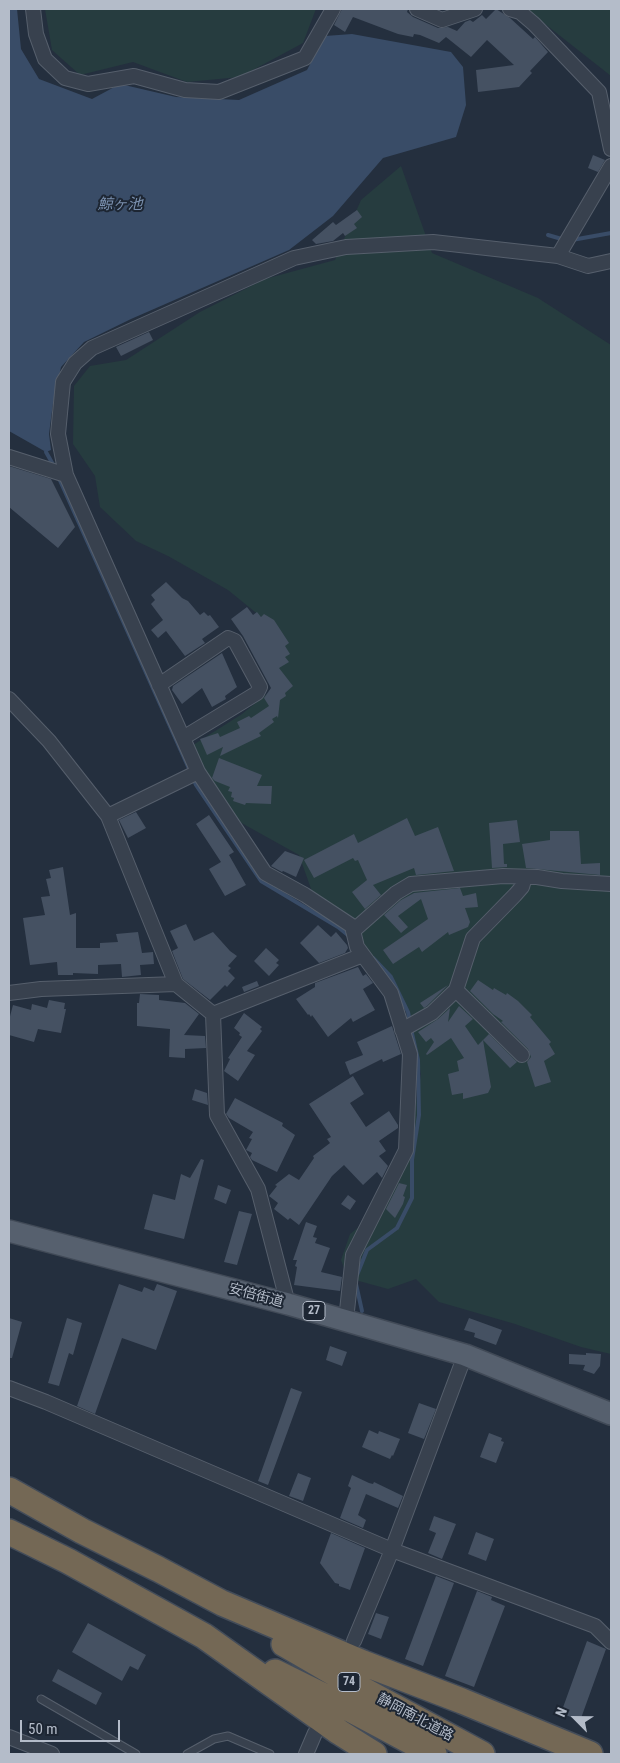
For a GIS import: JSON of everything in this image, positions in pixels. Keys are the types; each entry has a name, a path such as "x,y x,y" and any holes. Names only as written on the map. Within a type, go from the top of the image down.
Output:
{"highway":[{"path":"9,1490 82,1531 222,1603 363,1663 462,1701 590,1754"},
{"path":"9,1532 68,1561 204,1636 339,1732 374,1754"},
{"name":"静岡南北道路","path":"222,1603 273,1638 348,1682 482,1754"},
{"name":"静岡南北道路","path":"204,1636 346,1707 434,1754"}],"main road":[{"name":"安倍街道","path":"9,1231 288,1304 465,1354 611,1414"}],"street":[{"path":"33,9 36,34 45,59 65,78 88,84 134,76 185,90 219,92 305,58 332,9"},
{"path":"417,9 442,20 475,9"},
{"path":"510,9 520,12 534,24 599,92 611,149"},
{"path":"558,256 611,166"},
{"path":"346,1320 353,1254 406,1150 410,1054 403,1029 391,993 357,947 352,926 313,900 266,873 198,772 66,475 58,434 63,382 75,363 92,348 294,258 346,247 433,242 558,256 588,266 611,261"},
{"path":"9,457 66,475"},
{"path":"159,685 228,638 235,641 260,687 257,693 183,738"},
{"path":"9,698 49,742 108,816 176,984 213,1014 217,1115 258,1189 288,1304"},
{"path":"108,816 198,772"},
{"path":"353,931 396,893 411,884 503,876 611,884"},
{"path":"403,1029 419,1022 432,1013 456,990 473,938 515,895 522,886 525,877"},
{"path":"213,1014 363,955"},
{"path":"9,993 41,989 176,984"},
{"path":"456,990 522,1055"},
{"path":"354,1642 392,1550 465,1354"},
{"path":"9,1388 46,1402 392,1550 595,1626 611,1642"},
{"path":"306,1754 315,1733"},
{"path":"9,1737 52,1754"}],"lane":[{"path":"42,1699 136,1754"},
{"path":"188,1754 214,1739 228,1736 270,1754"}],"green space":[{"path":"45,9 316,9 303,43 240,77 187,82 133,62 80,75 52,50"},
{"path":"526,9 611,9 611,76"},
{"path":"401,166 432,253 538,298 611,345 611,1354 581,1347 515,1324 439,1302 416,1279 388,1289 348,1278 341,1260 350,1234 379,1211 410,1137 421,1074 409,1010 363,945 315,900 299,855 220,811 195,771 193,745 242,714 273,689 271,625 228,590 168,556 136,541 100,507 95,476 73,444 74,386 90,366 126,360 200,312 265,279 335,260 361,200"}],"water":[{"name":"鯨ヶ池","path":"9,9 17,9 21,49 39,79 92,99 120,84 176,97 239,100 307,70 325,36 352,34 451,52 463,67 466,105 456,137 383,158 333,216 289,250 131,319 84,342 61,367 53,403 49,434 51,450 46,452 9,431"}],"building":[{"path":"342,9 408,9 407,12 413,17 438,28 448,27 457,31 465,22 470,20 473,22 482,15 486,19 496,9 510,18 533,39 535,37 548,52 530,71 532,73 519,87 478,92 476,70 514,65 487,40 471,57 446,37 439,43 420,35 414,34 413,37 398,34 353,17 345,32 334,25"},
{"path":"593,155 605,160 598,172 588,168"},
{"path":"357,210 362,217 354,224 357,228 345,236 343,233 333,241 316,244 312,240 333,222 336,225"},
{"path":"149,332 153,340 121,356 116,347"},
{"path":"9,466 51,479 75,527 58,548 9,507"},
{"path":"166,582 182,598 188,601 200,615 204,612 208,616 210,615 219,627 202,639 205,643 185,656 166,631 158,638 151,630 163,620 151,604 155,600 151,595"},
{"path":"247,607 253,615 257,612 261,617 264,614 274,620 289,643 285,646 290,654 285,657 289,662 279,668 293,686 285,693 286,696 280,700 278,718 277,716 272,719 274,722 259,733 261,736 220,756 223,747 207,755 200,739 218,733 220,737 240,728 237,722 249,716 251,718 269,706 264,698 271,688 243,636 231,619"},
{"path":"222,653 237,687 225,696 226,699 212,707 202,688 182,704 172,690 173,686"},
{"path":"219,758 262,775 257,786 272,786 271,804 246,803 245,805 233,801 234,798 231,797 232,792 228,791 230,787 212,778"},
{"path":"136,812 146,828 128,838 119,820"},
{"path":"209,815 234,852 229,855 246,885 225,896 209,869 221,862 196,824"},
{"path":"407,818 415,836 438,827 454,871 416,875 414,868 373,885 381,895 365,909 352,892 367,880 358,860 355,861 353,858 314,878 304,860 354,834 358,843"},
{"path":"517,820 520,842 503,844 504,864 507,864 507,867 492,868 489,823"},
{"path":"550,831 579,831 581,864 600,863 600,875 526,868 522,844 550,840"},
{"path":"285,851 304,858 296,877 271,866"},
{"path":"63,867 70,915 76,913 76,948 100,948 100,943 118,942 116,934 138,932 142,953 153,952 154,964 140,965 141,975 122,977 121,964 98,965 98,974 73,973 73,975 58,975 57,962 30,965 23,918 45,915 41,897 50,896 46,879 51,878 49,870"},
{"path":"460,888 463,896 476,893 478,907 465,908 470,922 468,927 449,935 448,932 422,952 419,947 393,964 383,950 428,919 421,899 398,916 408,927 401,933 384,915 401,900 414,893"},
{"path":"186,924 194,941 213,932 237,956 228,966 231,968 228,971 235,978 210,1000 183,979 172,951 178,948 170,931"},
{"path":"318,925 331,937 336,932 347,945 348,948 345,953 319,963 300,943"},
{"path":"266,948 279,960 276,963 279,965 269,976 254,961"},
{"path":"358,967 363,976 366,974 373,983 363,989 375,1010 353,1022 351,1018 328,1037 312,1015 311,1017 308,1015 296,999 315,987 315,983"},
{"path":"478,980 493,990 494,988 506,995 507,993 532,1015 530,1017 551,1042 549,1044 555,1054 544,1061 551,1082 535,1087 527,1062 531,1057 528,1049 501,1022 503,1021 493,1014 470,991"},
{"path":"257,981 259,986 244,992 242,987"},
{"path":"448,985 424,1008 420,1003"},
{"path":"140,994 159,995 159,1000 185,1003 199,1014 184,1035 205,1036 206,1048 185,1049 185,1058 169,1057 170,1029 137,1026 137,1003 139,1003"},
{"path":"49,1000 65,1003 64,1009 66,1009 61,1033 38,1029 34,1042 9,1035 9,1020 13,1005 31,1010 32,1004 47,1008"},
{"path":"459,1006 473,1019 465,1026 478,1045 483,1040 491,1087 488,1093 463,1099 463,1093 452,1095 451,1090 448,1074 459,1071 457,1061 464,1058 451,1038 427,1055 434,1042 431,1038 426,1042 418,1032 438,1019 450,1008 448,1022"},
{"path":"244,1013 262,1027 260,1029 262,1031 247,1051 255,1055 238,1081 224,1071 230,1059 228,1058 242,1037 234,1028"},
{"path":"392,1026 401,1054 383,1062 382,1059 350,1075 345,1062 363,1055 357,1042"},
{"path":"489,1034 517,1062 510,1068 483,1040"},
{"path":"353,1076 364,1094 350,1103 366,1127 389,1111 398,1125 398,1128 379,1141 386,1151 379,1156 388,1166 382,1178 377,1172 363,1185 344,1165 332,1176 299,1225 290,1218 288,1220 274,1209 278,1203 269,1196 277,1186 275,1185 289,1174 299,1180 314,1158 313,1156 330,1143 327,1139 331,1137 309,1104"},
{"path":"195,1089 207,1093 208,1105 192,1100"},
{"path":"235,1098 283,1123 282,1126 295,1135 277,1172 252,1160 250,1157 252,1153 246,1150 252,1139 249,1138 253,1132 229,1118 226,1114"},
{"path":"201,1159 204,1160 184,1239 144,1229 153,1194 175,1200 181,1174 190,1178"},
{"path":"399,1183 407,1185 403,1196 405,1197 403,1204 395,1218 386,1209"},
{"path":"218,1185 231,1190 226,1204 214,1199"},
{"path":"348,1195 356,1201 350,1210 341,1204"},
{"path":"239,1211 252,1214 237,1265 224,1262"},
{"path":"306,1222 317,1226 313,1237 317,1238 315,1243 330,1248 321,1272 342,1277 340,1291 294,1285 297,1260 293,1260"},
{"path":"119,1284 142,1292 144,1287 154,1291 157,1284 177,1291 156,1350 122,1338 95,1414 77,1406"},
{"path":"9,1318 22,1322 12,1358 9,1358"},
{"path":"67,1318 82,1323 73,1355 69,1353 59,1386 48,1383"},
{"path":"469,1318 502,1330 496,1345 474,1337 475,1333 464,1330"},
{"path":"330,1346 347,1352 342,1366 326,1360"},
{"path":"586,1353 601,1354 600,1366 594,1374 583,1370 585,1365 569,1364 569,1354 586,1355"},
{"path":"291,1388 302,1392 268,1485 258,1481"},
{"path":"419,1403 436,1409 424,1439 408,1433"},
{"path":"369,1430 378,1434 379,1431 400,1439 390,1459 362,1447"},
{"path":"489,1433 502,1438 501,1441 504,1442 496,1463 480,1457"},
{"path":"298,1473 311,1478 303,1501 289,1496"},
{"path":"352,1475 369,1483 373,1484 374,1482 403,1496 398,1508 366,1494 358,1515 366,1520 363,1528 340,1518 351,1488 348,1486"},
{"path":"434,1516 456,1524 442,1559 428,1553 436,1533 429,1530"},
{"path":"476,1532 494,1539 486,1561 468,1554"},
{"path":"331,1533 365,1548 350,1590 335,1583 320,1563"},
{"path":"436,1576 454,1583 423,1666 405,1659"},
{"path":"477,1591 492,1597 491,1600 505,1606 474,1687 445,1676"},
{"path":"376,1613 389,1617 381,1639 368,1634"},
{"path":"88,1623 146,1655 138,1670 130,1666 122,1681 72,1652"},
{"path":"587,1641 606,1649 580,1721 561,1713"},
{"path":"58,1669 102,1693 96,1705 52,1681"}],"waterway":[{"path":"572,240 611,233"},
{"path":"548,235 565,240"},
{"path":"46,452 55,468"},
{"path":"58,476 190,771"},
{"path":"193,778 261,881 338,927 349,936"},
{"path":"373,958 391,977 408,1012 410,1022"},
{"path":"357,1275 367,1250 397,1228 412,1198 412,1160 419,1115 418,1060 411,1029"},
{"path":"356,1284 362,1311"}]}
